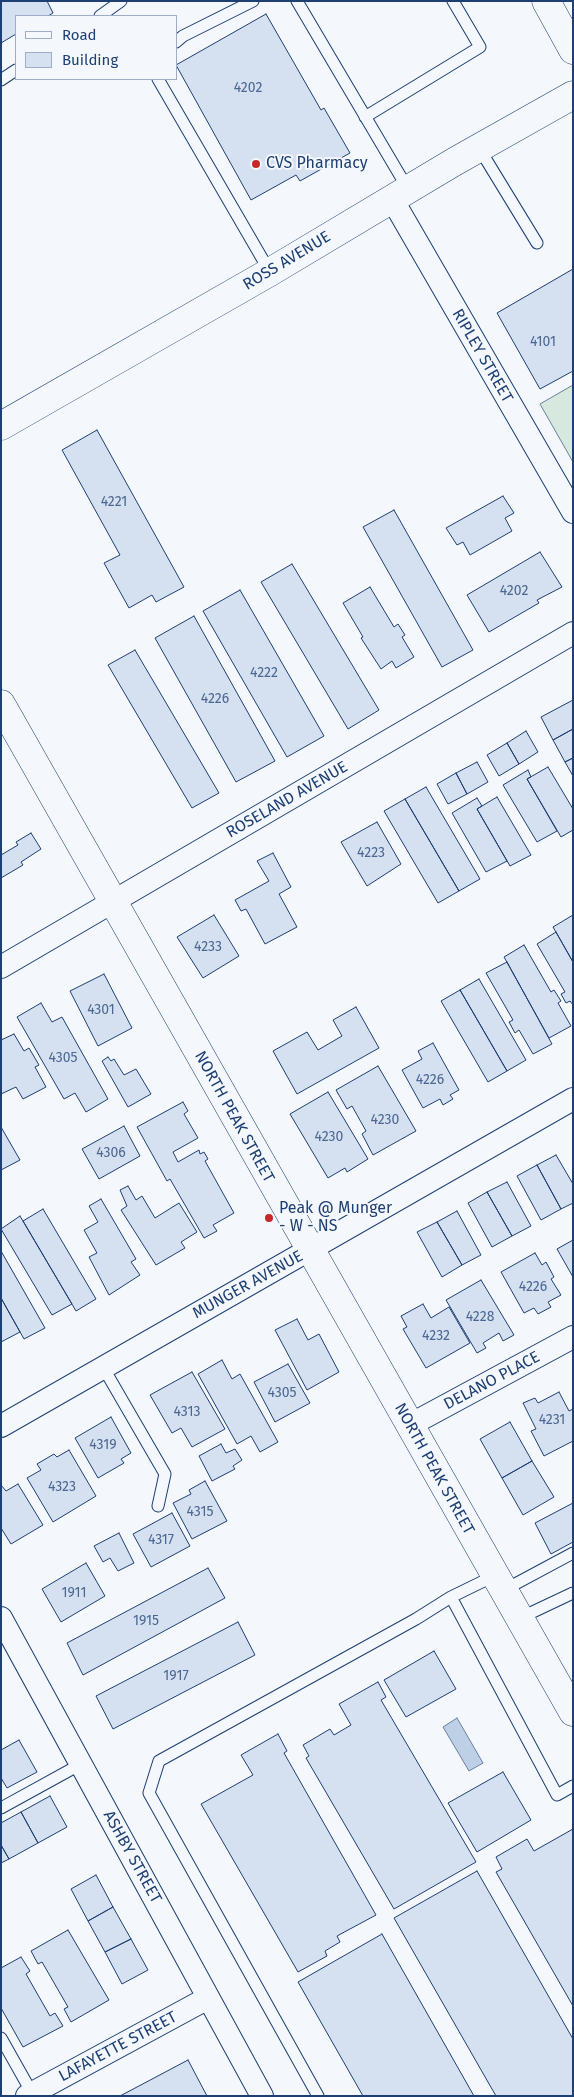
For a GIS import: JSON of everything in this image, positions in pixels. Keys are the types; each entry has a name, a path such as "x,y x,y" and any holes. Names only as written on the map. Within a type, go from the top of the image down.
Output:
{"main road":[{"path":"546,1 573,50"},
{"name":"ROSS AVENUE","path":"1,426 573,95"},
{"name":"NORTH PEAK STREET","path":"1,704 518,1619 573,1712"}],"street":[{"name":"RIPLEY STREET","path":"400,194 573,512"},
{"name":"ROSELAND AVENUE","path":"1,967 573,634"},
{"name":"MUNGER AVENUE","path":"1,1426 573,1099"},
{"name":"DELANO PLACE","path":"410,1425 573,1337"},
{"name":"ASHBY STREET","path":"1,1618 262,2096"},
{"name":"LAFAYETTE STREET","path":"38,2093 208,1998"}],"lane":[{"path":"101,15 121,1"},
{"path":"178,40 253,1"},
{"path":"297,1 365,117 400,194"},
{"path":"365,117 480,47 453,1"},
{"path":"1,80 15,71"},
{"path":"159,80 270,272"},
{"path":"479,148 537,243"},
{"path":"103,1367 165,1474 158,1506"},
{"path":"318,2096 149,1794 160,1761 451,1597 498,1583 573,1552"},
{"path":"518,1619 573,1593"},
{"path":"451,1597 556,1795 573,1786"},
{"path":"1,1808 81,1764"},
{"path":"1,2038 38,2093"}],"shaded area":[{"path":"573,385 573,462 540,404"}],"water":[{"path":"457,1718 483,1763 469,1771 443,1727"}],"building":[{"path":"1,1 47,1 53,13 50,15 15,15 15,35 1,43"},
{"name":"CVS Pharmacy","path":"266,14 321,110 324,108 350,153 300,181 296,175 251,200 178,69 178,64"},
{"path":"573,269 573,371 540,389 497,313"},
{"path":"97,430 184,587 156,602 152,595 129,608 104,563 120,555 62,450"},
{"path":"503,496 514,513 505,518 512,531 470,555 463,542 457,545 446,528"},
{"path":"394,510 473,650 442,667 363,527"},
{"path":"540,552 562,587 537,600 539,603 489,632 467,595"},
{"path":"292,564 379,710 348,729 261,582"},
{"path":"370,587 394,627 398,624 405,635 402,637 414,657 396,668 392,661 381,669 361,638 363,637 343,603"},
{"path":"240,590 324,736 287,757 203,611"},
{"path":"194,616 275,761 236,782 155,638"},
{"path":"135,650 219,793 192,808 108,665"},
{"path":"573,700 573,729 553,740 541,717"},
{"path":"573,729 573,758 565,762 553,740"},
{"path":"526,731 538,752 519,764 507,743"},
{"path":"507,743 519,764 499,776 487,755"},
{"path":"573,758 573,776 565,762"},
{"path":"477,762 488,782 467,794 456,773"},
{"path":"548,767 573,809 573,830 561,837 527,779"},
{"path":"528,770 531,777 527,779 557,831 537,842 503,785"},
{"path":"456,773 467,794 448,804 437,784"},
{"path":"426,787 480,879 459,891 405,799"},
{"path":"497,797 531,855 510,866 477,809"},
{"path":"477,798 482,806 477,809 507,861 486,872 452,813"},
{"path":"405,799 459,891 438,903 384,811"},
{"path":"377,822 401,864 367,886 341,842"},
{"path":"31,833 41,849 21,862 23,865 1,878 1,855 18,845 16,842"},
{"path":"273,853 291,887 279,894 297,927 265,944 246,909 241,911 235,900 269,881 257,861"},
{"path":"214,915 239,956 203,978 177,937"},
{"path":"573,915 573,962 553,927"},
{"path":"556,932 573,962 573,1005 570,1001 566,1003 561,994 565,992 537,944"},
{"path":"524,945 551,992 554,990 561,1001 558,1003 571,1026 549,1038 504,957"},
{"path":"507,962 552,1044 533,1054 519,1030 515,1033 509,1022 513,1020 486,973"},
{"path":"104,974 132,1028 98,1046 70,991"},
{"path":"479,979 526,1060 507,1071 460,990"},
{"path":"460,990 507,1071 488,1082 441,1001"},
{"path":"41,1003 52,1022 62,1017 108,1099 86,1112 75,1093 64,1099 17,1017"},
{"path":"356,1007 379,1048 297,1094 273,1051 307,1032 318,1050 342,1036 333,1020"},
{"path":"14,1034 24,1051 29,1048 39,1065 35,1067 46,1087 23,1099 16,1087 1,1094 1,1040"},
{"path":"433,1043 459,1090 450,1095 453,1099 443,1105 440,1099 423,1108 402,1070 422,1059 418,1051"},
{"path":"108,1057 111,1061 114,1059 124,1075 136,1069 151,1094 128,1107 102,1061"},
{"path":"378,1066 416,1131 373,1155 362,1134 366,1131 352,1106 347,1109 336,1090"},
{"path":"328,1092 368,1159 347,1172 345,1168 328,1178 290,1114"},
{"path":"183,1102 188,1111 184,1114 198,1138 173,1152 178,1162 199,1150 200,1154 204,1152 208,1159 205,1161 234,1213 213,1225 217,1231 204,1238 170,1179 167,1181 137,1127"},
{"path":"124,1126 140,1156 99,1179 82,1149"},
{"path":"1,1127 20,1160 1,1170"},
{"path":"556,1155 573,1184 573,1203 561,1209 537,1165"},
{"path":"537,1165 561,1209 541,1220 517,1176"},
{"path":"507,1182 531,1226 512,1236 487,1192"},
{"path":"128,1186 136,1200 142,1196 155,1218 179,1203 197,1232 181,1242 185,1248 156,1265 121,1210 127,1206 120,1190"},
{"path":"487,1192 512,1236 492,1247 468,1203"},
{"path":"101,1199 136,1259 131,1262 140,1275 109,1295 89,1257 97,1253 84,1230 98,1222 89,1206"},
{"path":"43,1209 96,1299 76,1311 23,1221"},
{"path":"457,1211 481,1255 462,1265 437,1222"},
{"path":"20,1216 72,1304 52,1315 1,1229"},
{"path":"437,1222 462,1265 442,1277 417,1232"},
{"path":"573,1240 573,1277 557,1249"},
{"path":"1,1251 45,1328 24,1339 1,1298"},
{"path":"535,1253 542,1265 546,1262 554,1277 551,1279 561,1295 548,1302 551,1307 538,1314 534,1308 524,1313 501,1272"},
{"path":"481,1280 514,1335 503,1341 499,1333 483,1343 486,1348 477,1353 446,1300"},
{"path":"1,1298 20,1332 1,1342"},
{"path":"423,1304 431,1318 449,1307 470,1343 426,1368 403,1329 407,1327 401,1316"},
{"path":"297,1319 308,1340 319,1334 339,1372 307,1390 275,1330"},
{"path":"222,1360 232,1379 240,1374 278,1442 260,1452 251,1436 237,1444 198,1374"},
{"path":"288,1364 310,1403 275,1422 254,1382"},
{"path":"192,1372 225,1429 192,1447 181,1428 172,1433 150,1395"},
{"path":"559,1392 569,1411 573,1409 573,1441 544,1456 531,1431 536,1429 523,1403 535,1398 538,1403"},
{"path":"111,1417 131,1453 121,1459 124,1463 98,1478 75,1438"},
{"path":"510,1422 532,1461 502,1478 480,1439"},
{"path":"221,1444 226,1453 235,1449 242,1460 233,1466 235,1469 212,1481 199,1456"},
{"path":"69,1450 96,1496 53,1522 27,1478 41,1470 37,1464 54,1454 57,1457"},
{"path":"532,1461 554,1497 523,1515 502,1478"},
{"path":"205,1481 227,1521 192,1539 173,1503 191,1494 189,1490"},
{"path":"18,1484 43,1525 11,1544 1,1528 1,1485 6,1491"},
{"path":"573,1503 573,1542 551,1554 535,1523"},
{"path":"172,1513 190,1546 151,1567 133,1534"},
{"path":"119,1533 134,1563 118,1571 110,1558 103,1562 94,1546"},
{"path":"86,1563 105,1596 61,1622 42,1589"},
{"path":"208,1568 225,1598 83,1675 67,1643"},
{"path":"238,1622 255,1655 113,1729 96,1696"},
{"path":"434,1651 456,1689 406,1717 384,1680"},
{"path":"378,1682 386,1697 381,1700 476,1862 394,1909 306,1758 309,1756 303,1745 330,1729 334,1735 351,1725 339,1704"},
{"path":"278,1734 287,1751 284,1753 376,1915 337,1936 340,1942 325,1951 327,1956 298,1972 201,1804 253,1775 241,1755"},
{"path":"19,1740 37,1772 7,1788 1,1778 1,1750"},
{"path":"503,1772 531,1820 477,1852 448,1803"},
{"path":"50,1796 67,1827 38,1843 21,1812"},
{"path":"21,1812 38,1843 9,1859 1,1845 1,1823"},
{"path":"573,1829 573,2006 496,1872 502,1869 496,1857 527,1839 534,1851"},
{"path":"1,1845 9,1859 1,1863"},
{"path":"477,1871 573,2039 573,2096 496,2096 394,1918"},
{"path":"96,1875 113,1907 88,1921 71,1889"},
{"path":"113,1907 131,1939 105,1952 88,1921"},
{"path":"68,1930 109,2000 71,2022 64,2009 68,2007 42,1962 38,1964 31,1951"},
{"path":"382,1934 474,2096 363,2096 298,1982"},
{"path":"131,1939 148,1970 122,1984 105,1952"},
{"path":"21,1957 30,1971 26,1974 50,2016 55,2013 63,2026 23,2047 1,2008 1,1968"},
{"path":"188,2060 207,2096 120,2096"}],"place":[{"name":"CVS Pharmacy","path":"256,164"},
{"name":"Peak @ Munger - W - NS","path":"269,1218"}]}
